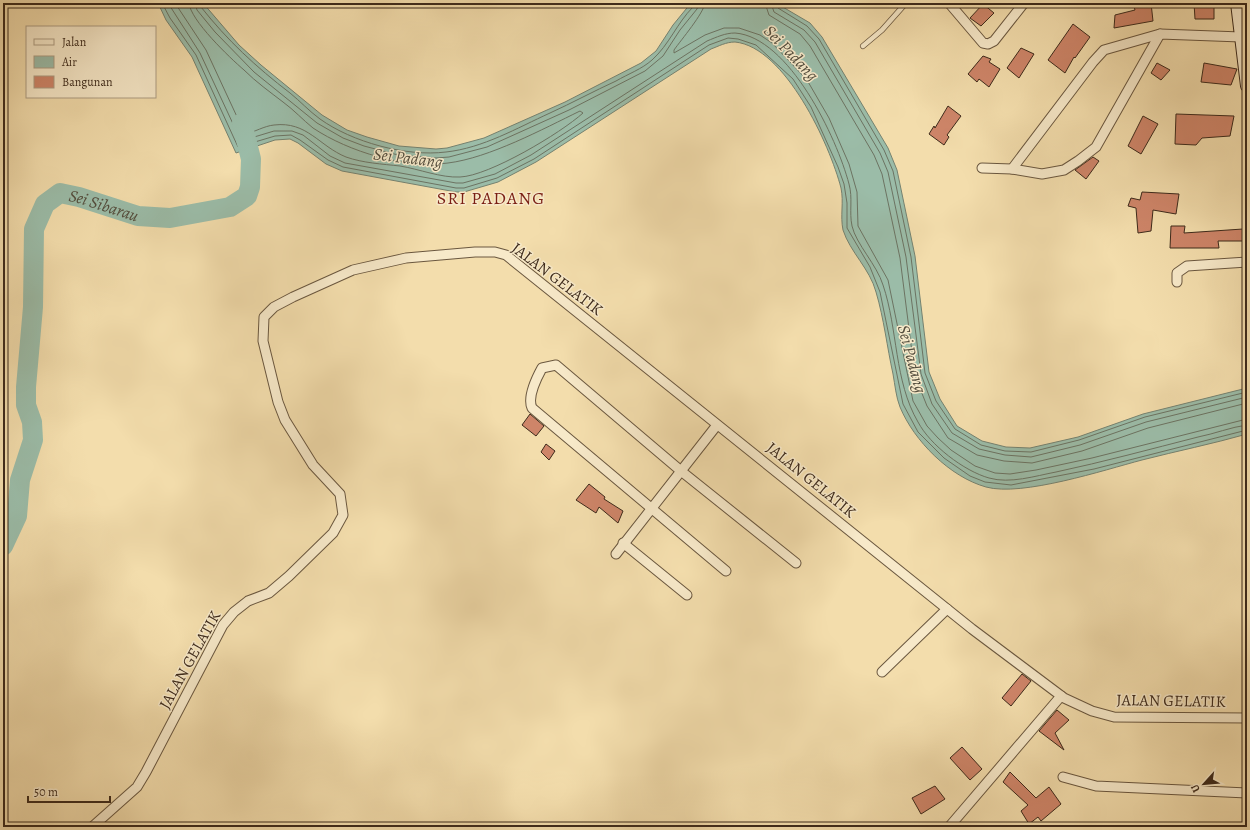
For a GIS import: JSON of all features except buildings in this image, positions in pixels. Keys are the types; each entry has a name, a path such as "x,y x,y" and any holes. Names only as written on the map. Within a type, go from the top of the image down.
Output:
{"main road":[{"path":"1237,3 1247,86"}],"street":[{"path":"949,3 983,43 988,44 994,41 1024,3"},
{"path":"1012,169 1093,62 1104,50 1160,34 1241,37"},
{"path":"982,168 1012,169 1042,174 1064,170 1096,147 1160,34"},
{"name":"JALAN GELATIK","path":"92,827 126,797 140,782 159,750 223,625 234,612 248,601 269,593 289,576 334,533 343,515 340,494 313,465 295,438 278,402 263,341 264,317 274,307 353,270 406,258 495,252 506,255 947,609 1061,696 1092,711 1114,717 1247,718"},
{"path":"1177,282 1177,273 1187,266 1247,262"},
{"path":"726,571 652,507 532,408 530,404 532,392 542,368 556,364 681,471 796,563"},
{"path":"616,554 717,425"},
{"path":"624,544 687,595"},
{"path":"882,672 947,609"},
{"path":"949,827 1061,696"},
{"path":"1063,777 1096,786 1247,793"}],"lane":[{"path":"863,46 882,30 906,3"}],"water":[{"name":"Sei Padang","path":"158,3 203,3 239,45 261,65 322,115 347,130 399,146 436,149 447,148 484,138 565,102 641,63 656,51 673,25 691,3 776,3 810,23 822,37 888,148 897,170 915,256 929,372 940,399 957,426 982,441 1006,447 1030,448 1078,437 1143,414 1247,388 1247,434 1085,476 1020,488 1001,489 986,487 959,475 947,466 924,445 906,420 900,407 879,302 869,276 850,246 843,230 841,188 827,148 816,124 788,79 771,61 753,48 732,42 711,49 536,162 498,182 464,192 456,192 342,171 326,164 298,143 290,139 275,140 236,153 192,57 166,20"}],"waterway":[{"name":"Sei Sibarau","path":"3,546 17,516 20,480 33,440 32,422 26,405 26,387 33,307 34,229 45,204 60,193 79,197 138,216 170,218 230,207 247,196 250,187 251,159 242,123"}],"district":[{"name":"SRI PADANG","path":"491,198"}]}
